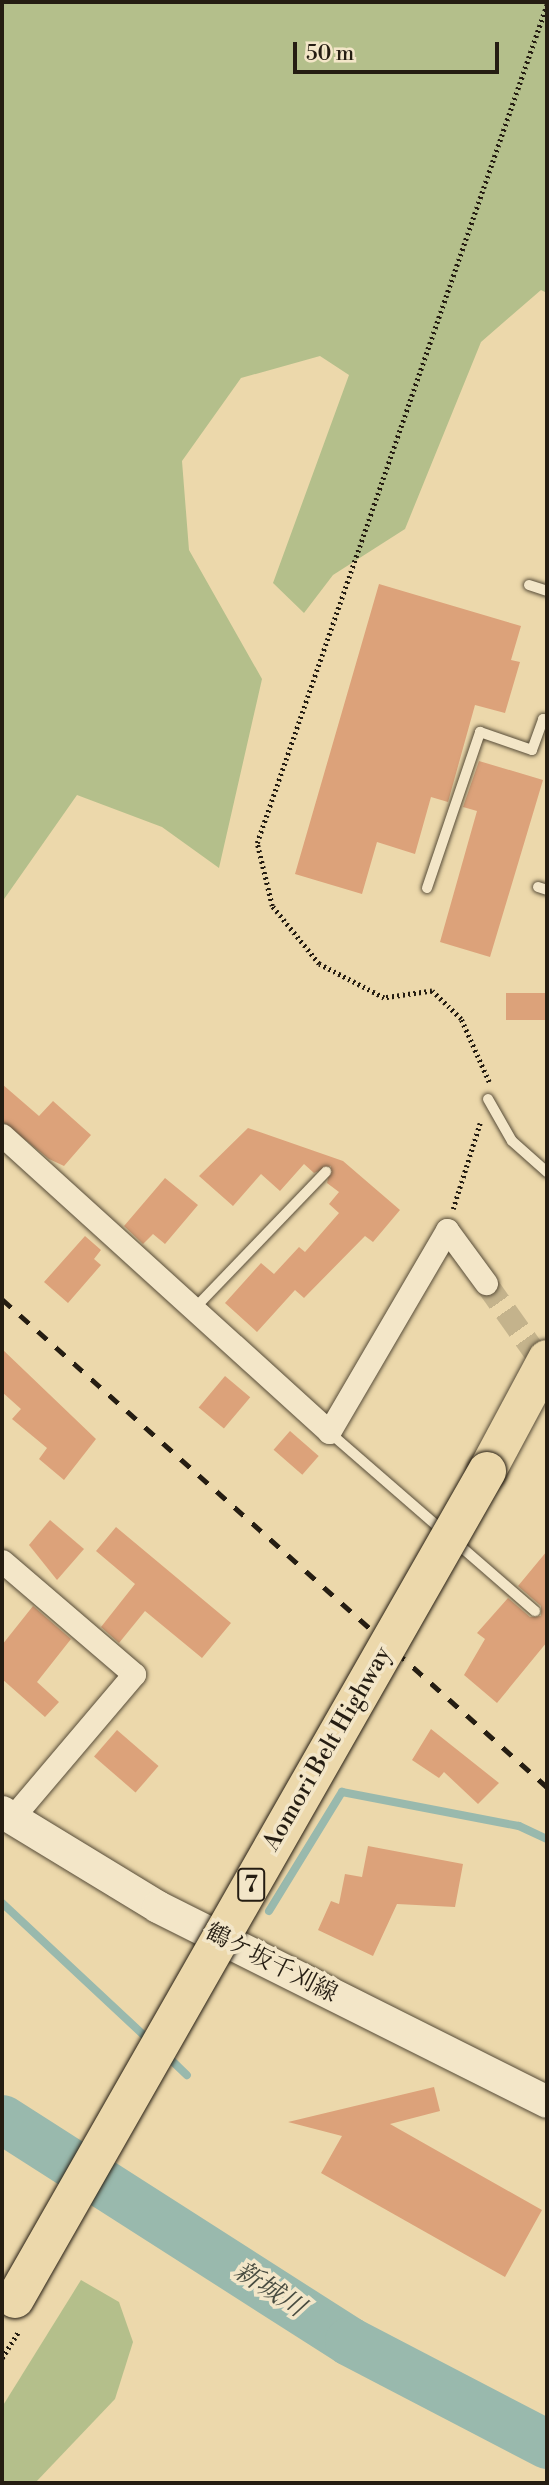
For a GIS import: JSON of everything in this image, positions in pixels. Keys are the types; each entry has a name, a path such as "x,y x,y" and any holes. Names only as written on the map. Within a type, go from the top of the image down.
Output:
{"highway":[{"name":"Aomori Belt Highway","path":"8,2310 487,1471 547,1359"}],"main road":[{"name":"鶴ケ坂千刈線","path":"6,1816 158,1908 547,2102"}],"street":[{"path":"2,1135 329,1432 447,1230 486,1283"},
{"path":"2,1561 134,1674 6,1816"}],"lane":[{"path":"529,585 547,591"},
{"path":"427,888 481,732 532,750 542,719 547,720"},
{"path":"488,1099 512,1141 547,1172"},
{"path":"192,1310 326,1172"},
{"path":"329,1432 535,1611"}],"path":[{"path":"447,1230 492,1087 461,1019 432,990 384,998 319,964 272,906 257,843 547,4"}],"green space":[{"path":"2,2 547,2 547,293 541,290 481,342 405,529 333,575 304,613 273,583 349,375 320,356 241,378 182,461 189,550 262,679 219,868 162,827 77,795 2,902"},
{"path":"81,2280 119,2302 133,2342 115,2399 35,2483 2,2483 2,2407"}],"building":[{"path":"379,584 521,626 511,660 520,662 505,713 475,705 448,802 431,797 415,854 377,842 362,894 295,874"},
{"path":"479,761 543,780 490,957 440,942 477,811 463,807"},
{"path":"506,993 547,993 547,1020 506,1020"},
{"path":"2,1084 39,1116 53,1101 91,1135 64,1166 49,1159 2,1121"},
{"path":"248,1128 343,1161 400,1210 373,1242 365,1236 304,1298 295,1290 257,1332 225,1303 261,1263 274,1274 299,1247 305,1252 339,1213 329,1204 339,1192 327,1183 331,1166 314,1173 304,1164 280,1191 261,1174 233,1206 199,1176"},
{"path":"165,1178 198,1205 165,1244 153,1234 143,1244 124,1226"},
{"path":"85,1236 101,1250 94,1259 101,1265 68,1303 44,1282"},
{"path":"2,1349 96,1439 64,1480 39,1459 47,1448 12,1419 21,1409 2,1392"},
{"path":"225,1376 250,1397 224,1429 199,1407"},
{"path":"290,1431 319,1456 302,1475 274,1450"},
{"path":"50,1520 84,1549 57,1580 29,1545"},
{"path":"116,1527 231,1623 202,1658 145,1611 119,1643 101,1627 135,1584 96,1551"},
{"path":"547,1551 547,1642 497,1703 464,1675 485,1639 477,1633 508,1598 530,1617 541,1616 541,1606 518,1586"},
{"path":"33,1606 71,1639 37,1682 59,1702 45,1717 2,1679 2,1645"},
{"path":"431,1729 499,1783 478,1804 444,1772 439,1778 412,1760"},
{"path":"117,1730 159,1766 136,1792 94,1756"},
{"path":"368,1846 463,1864 455,1907 397,1904 373,1956 318,1930 331,1901 339,1904 345,1874 362,1877"},
{"path":"434,2087 440,2111 390,2124 542,2210 505,2277 321,2173 342,2136 288,2122"}],"waterway":[{"path":"269,1911 342,1792 519,1826 547,1839"},
{"path":"2,1903 151,2042"},
{"path":"166,2055 187,2075"},
{"name":"新城川","path":"2,2119 349,2341 547,2444"}],"tunnel":[{"path":"486,1283 547,1369"}],"railway":[{"path":"2,1299 547,1787"}]}
